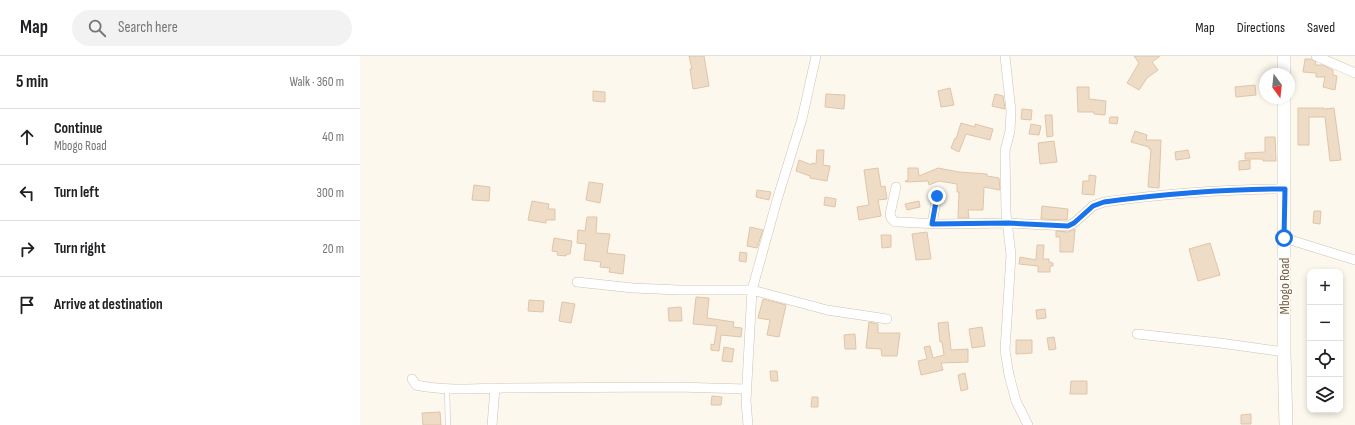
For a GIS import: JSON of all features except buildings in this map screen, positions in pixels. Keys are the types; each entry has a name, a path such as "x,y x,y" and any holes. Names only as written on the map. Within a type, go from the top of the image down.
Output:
{"main road":[{"path":"1284,56 1284,68"},
{"name":"Mbogo Road","path":"1284,104 1284,352 1286,425"}],"street":[{"path":"748,425 747,389 752,290 777,200 802,119 816,56"},
{"path":"1005,56 1011,111 1010,131 1005,151 1006,213 1011,255 1005,350 1009,375 1016,401 1028,425"},
{"path":"1316,56 1355,73"},
{"path":"896,187 890,214 890,218 895,222 932,224 1008,223 1068,226 1074,223 1093,206 1104,202 1183,193 1244,189 1285,189"},
{"path":"932,224 937,196"},
{"path":"1284,238 1355,260"},
{"path":"577,282 679,290 752,290 827,310 887,319"},
{"path":"1137,334 1284,352"},
{"path":"412,379 416,385 429,388 676,387 747,389"},
{"path":"492,425 495,388"}],"lane":[{"path":"448,388 448,425"}],"route":[{"path":"937,196 932,224 1008,223 1068,226 1074,223 1093,206 1104,202 1176,194 1244,189 1285,189 1284,238"}]}
